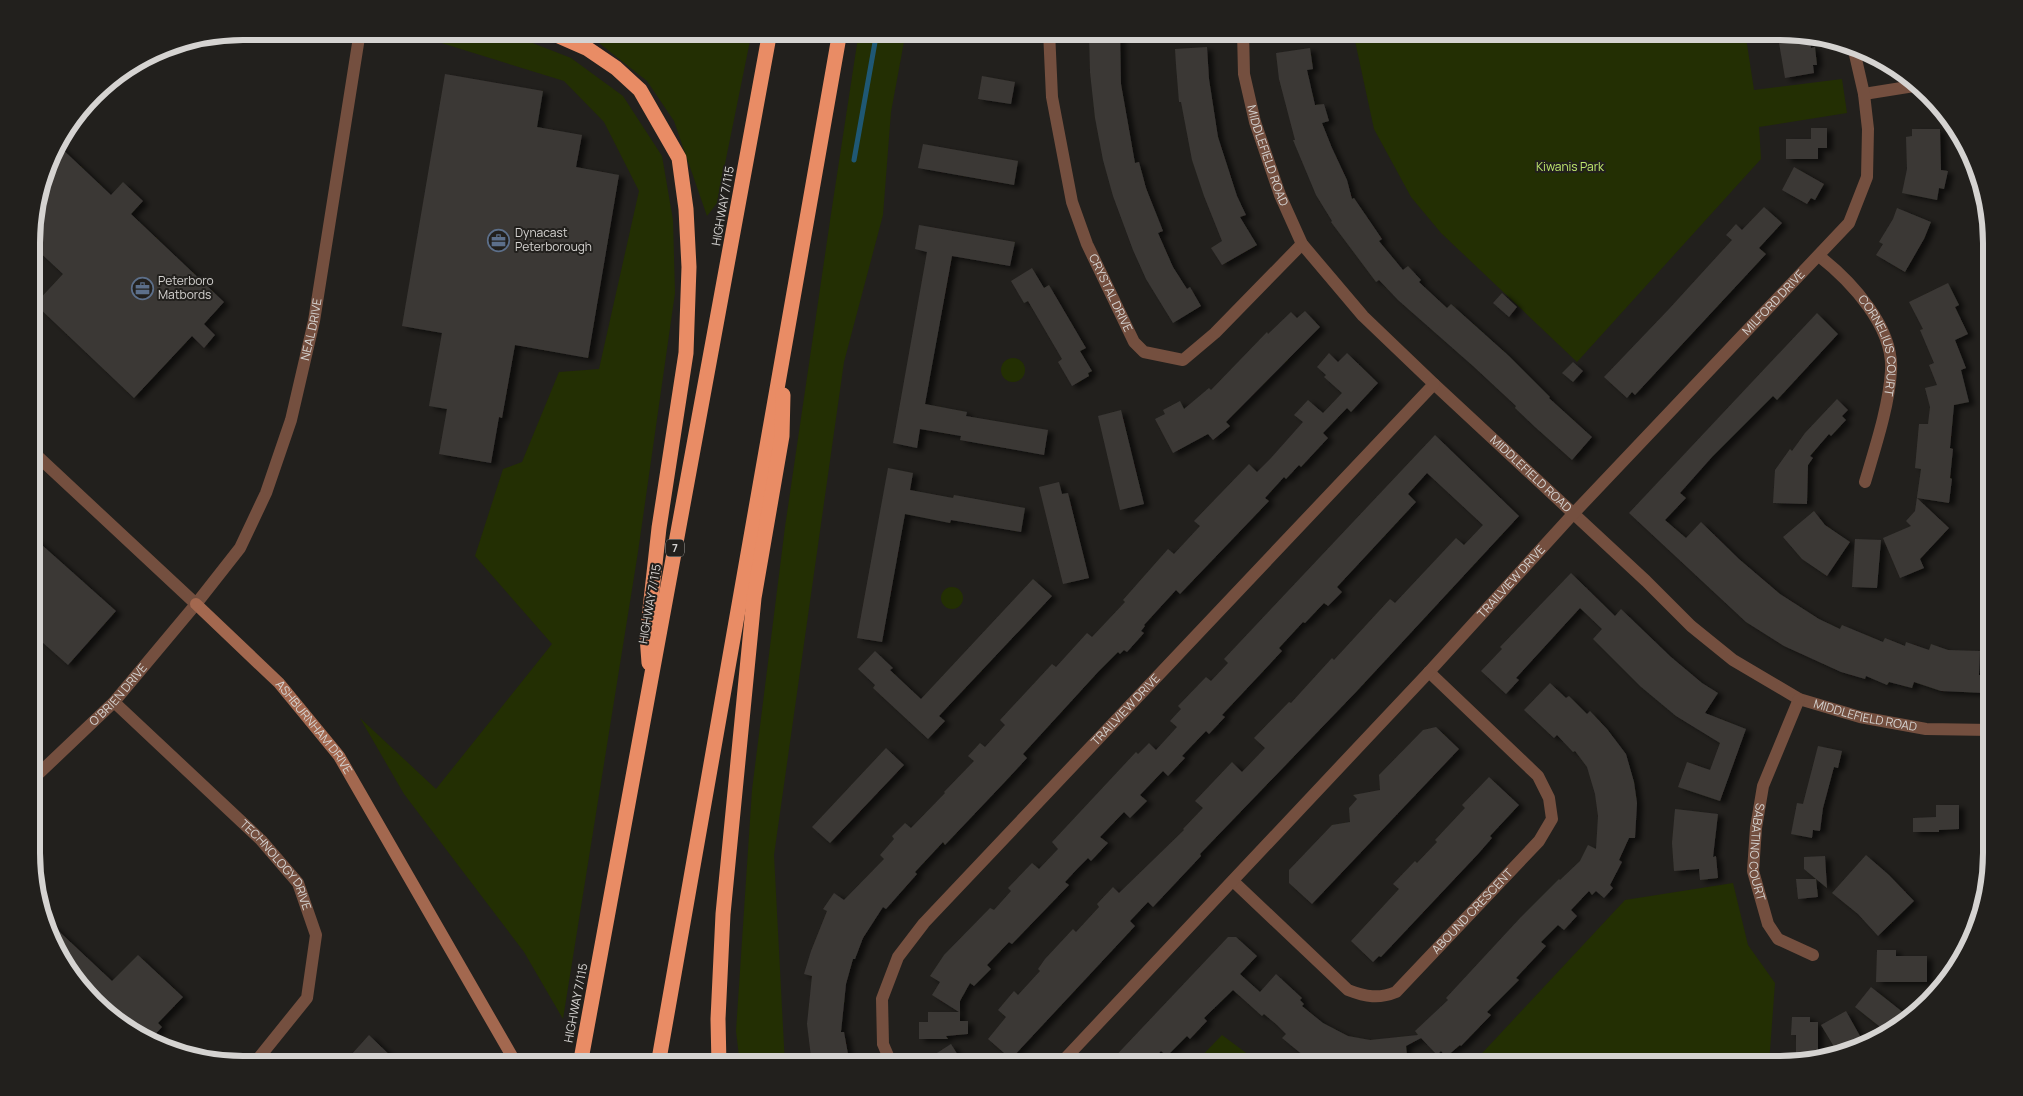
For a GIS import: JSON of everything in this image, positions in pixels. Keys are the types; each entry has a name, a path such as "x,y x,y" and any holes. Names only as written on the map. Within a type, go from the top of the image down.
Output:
{"highway":[{"path":"569,40 588,48 616,68 640,90 679,158 686,209 689,267 686,353 659,528 647,636 650,685"},
{"name":"HIGHWAY 7/115","path":"582,1056 768,40"},
{"path":"660,1056 838,40"},
{"path":"720,1056 718,1019 723,914 754,598 782,436 784,346"}],"main road":[{"name":"ASHBURNHAM DRIVE","path":"196,604 279,682 340,756 512,1056"}],"street":[{"name":"NEAL DRIVE","path":"196,604 240,548 266,493 291,420 314,321 359,40"},
{"name":"CRYSTAL DRIVE","path":"1049,40 1052,97 1072,202 1087,244 1134,342 1144,352 1183,360 1215,333 1302,244"},
{"name":"MIDDLEFIELD ROAD","path":"1243,40 1244,74 1255,122 1280,195 1302,244 1363,316 1646,582 1690,626 1733,660 1799,699 1860,717 1926,729 1983,730"},
{"name":"MILFORD DRIVE","path":"1573,514 1849,223 1868,177 1868,129 1864,94 1855,54"},
{"path":"1864,94 1910,87"},
{"name":"CORNELIUS COURT","path":"1818,256 1839,272 1866,305 1881,326 1888,346 1892,370 1881,425 1865,482"},
{"name":"TRAILVIEW DRIVE","path":"888,1056 883,1044 882,999 898,957 924,923 1434,384"},
{"name":"ASHBURNHAM DRIVE","path":"40,459 196,604"},
{"name":"TRAILVIEW DRIVE","path":"1067,1056 1429,672 1573,514"},
{"name":"O'BRIEN DRIVE","path":"40,772 114,702 196,604"},
{"name":"ABOUND CRESCENT","path":"1233,881 1348,990 1364,997 1384,997 1396,992 1526,855 1539,841 1552,818 1549,798 1538,776 1429,672"},
{"name":"SABATINO COURT","path":"1799,699 1763,786 1756,828 1753,871 1768,924 1778,939 1813,955"},
{"name":"TECHNOLOGY DRIVE","path":"114,702 261,840 298,883 316,935 307,998 262,1056"}],"green space":[{"path":"432,40 525,40 571,58 623,96 662,156 673,220 675,293 638,552 563,1019 524,952 404,794 360,718 436,789 552,644 475,556 503,469 522,462 559,372 599,369 639,191 604,122 564,81"},
{"path":"595,40 750,40 717,203 707,216 674,121 647,81"},
{"path":"858,40 904,40 891,112 883,215 844,362 774,855 785,1056 739,1056 736,1031 752,790 785,527"},
{"name":"Kiwanis Park","path":"1308,40 1746,40 1754,90 1842,79 1847,113 1759,127 1761,159 1577,362 1441,233 1411,197 1374,129 1355,41"},
{"path":"1013,358 1021,362 1025,370 1021,378 1013,382 1005,378 1001,370 1005,362"},
{"path":"952,587 960,590 963,598 960,606 952,609 944,606 941,598 944,590"},
{"path":"1733,883 1748,945 1775,983 1770,1056 1479,1056 1625,900"},
{"path":"1222,1035 1250,1056 1202,1056"}],"building":[{"path":"1089,40 1120,40 1121,84 1135,163 1139,162 1146,188 1163,231 1158,233 1173,267 1187,289 1190,287 1201,306 1173,323 1146,279 1113,196 1103,160 1095,118 1090,72"},
{"path":"1779,40 1810,43 1811,48 1815,47 1817,65 1813,65 1814,73 1785,78"},
{"path":"1207,47 1209,79 1218,137 1237,196 1246,215 1240,217 1257,245 1222,265 1211,248 1222,241 1192,160 1181,102 1179,102 1176,65 1175,49"},
{"path":"1310,48 1313,69 1307,70 1315,105 1324,104 1329,121 1322,123 1347,180 1352,199 1354,198 1382,239 1379,241 1403,270 1408,266 1421,280 1419,282 1447,308 1451,304 1509,356 1549,398 1592,437 1572,460 1535,427 1515,408 1516,406 1473,366 1398,300 1379,280 1376,282 1331,222 1316,195 1293,140 1295,140 1279,79 1276,53"},
{"path":"445,74 543,91 537,127 582,135 576,167 619,175 588,358 515,345 502,418 499,417 491,463 439,454 447,409 429,406 442,333 402,326"},
{"path":"982,76 1015,82 1011,104 978,99"},
{"path":"1811,128 1827,128 1827,148 1818,148 1818,159 1786,159 1786,139 1811,139"},
{"path":"1912,129 1940,129 1941,170 1948,171 1944,189 1939,188 1937,200 1902,193 1907,169 1906,137 1912,136"},
{"path":"923,144 1018,161 1014,185 918,168"},
{"path":"63,150 111,195 123,182 143,201 131,214 224,302 204,324 215,335 204,348 192,336 134,398 40,309 40,299 63,274 40,253 40,230 44,204 55,165"},
{"path":"1794,167 1824,184 1815,200 1811,198 1807,204 1782,190"},
{"path":"1764,207 1782,223 1759,248 1766,254 1635,395 1632,392 1627,398 1604,377 1732,240 1726,235 1736,224 1742,230"},
{"path":"1897,208 1931,222 1924,239 1905,272 1876,255 1883,244 1879,242 1893,219"},
{"path":"919,225 1015,242 1010,266 952,256 925,404 967,412 966,416 1048,430 1044,455 960,440 961,436 920,429 917,448 893,443 927,252 915,249"},
{"path":"1032,268 1044,288 1049,285 1086,348 1080,351 1092,371 1088,373 1089,376 1072,386 1058,362 1062,359 1028,301 1024,303 1011,281"},
{"path":"1948,283 1959,305 1955,307 1968,334 1955,340 1966,368 1961,370 1969,402 1954,405 1950,448 1953,449 1949,503 1917,498 1949,528 1920,559 1924,568 1900,578 1883,538 1911,526 1906,521 1915,511 1921,469 1915,468 1919,424 1928,424 1930,407 1925,388 1937,385 1929,365 1934,363 1920,330 1923,329 1909,302"},
{"path":"1502,293 1517,307 1509,317 1493,303"},
{"path":"1305,311 1320,327 1226,422 1230,426 1213,440 1208,434 1173,453 1155,419 1165,414 1163,410 1180,401 1184,409 1209,388 1211,390 1267,332 1268,334 1291,312 1297,318"},
{"path":"1817,313 1838,334 1777,400 1773,396 1712,457 1680,493 1686,498 1665,520 1686,538 1701,522 1739,559 1780,594 1819,619 1840,629 1842,625 1883,642 1885,638 1905,646 1906,642 1929,650 1931,644 1948,650 1980,651 1979,675 1983,675 1983,693 1941,691 1914,682 1912,688 1889,682 1887,685 1866,676 1865,679 1841,672 1784,646 1746,622 1629,513"},
{"path":"1329,353 1338,362 1347,353 1378,383 1351,412 1347,408 1323,433 1328,438 1301,467 1299,465 1286,479 1284,477 1265,498 1269,501 1180,594 1176,590 1144,625 1141,631 1144,633 1127,652 1124,650 1120,654 1118,652 1098,672 1023,754 1027,758 945,845 943,842 915,872 917,874 886,909 883,907 863,938 855,959 853,959 846,984 841,1032 844,1032 848,1056 811,1056 807,1024 812,976 804,974 827,911 823,909 834,893 844,900 884,859 880,855 894,839 892,836 905,823 911,828 945,793 974,761 968,756 980,743 985,747 1005,725 1000,720 1052,664 1056,667 1087,633 1092,637 1125,602 1123,600 1168,549 1174,554 1200,526 1194,521 1249,464 1257,472 1271,458 1303,422 1294,415 1308,400 1323,413 1342,393 1324,377 1326,375 1317,367"},
{"path":"1573,362 1583,371 1573,382 1562,373"},
{"path":"1837,399 1848,410 1842,416 1846,420 1831,436 1829,434 1810,456 1813,458 1808,465 1807,504 1773,503 1775,470 1790,449 1792,451 1805,433"},
{"path":"1121,410 1144,504 1120,510 1098,416"},
{"path":"1435,435 1519,516 1356,692 1200,854 1201,856 1153,907 1148,902 1130,921 1135,926 1014,1056 1008,1056 988,1039 1006,1017 998,1010 1014,991 1018,995 1040,971 1038,969 1045,959 1073,929 1076,932 1099,907 1097,904 1113,887 1119,893 1184,830 1203,808 1195,801 1232,762 1242,772 1265,748 1254,738 1289,702 1291,703 1332,658 1334,660 1390,599 1395,603 1456,538 1464,545 1483,525 1427,473 1408,494 1416,502 1337,587 1342,592 1328,606 1324,603 1305,623 1303,622 1279,648 1282,651 1222,715 1225,717 1209,734 1206,731 1182,756 1185,758 1168,776 1163,771 1140,795 1147,801 1130,818 1124,812 1100,837 1108,843 1091,861 1088,858 1078,868 1065,882 1069,885 1012,944 1009,942 987,965 991,969 974,986 970,983 960,1001 960,1021 968,1021 968,1034 946,1036 948,1039 919,1039 919,1022 928,1022 928,1012 959,1012 932,995 940,982 930,976 944,955 990,908 994,910 1011,891 1008,888 1032,863 1039,869 1058,849 1052,842 1136,752 1138,754 1149,743 1156,750 1177,727 1170,721 1181,709 1178,706 1206,677 1211,681 1228,663 1224,659"},
{"path":"888,468 913,473 910,490 953,498 954,495 1025,508 1021,532 951,520 950,523 905,514 882,642 857,638"},
{"path":"1059,482 1062,494 1068,493 1089,578 1063,584 1039,487"},
{"path":"1814,511 1825,525 1850,542 1827,576 1802,559 1783,537"},
{"path":"1855,539 1881,540 1877,588 1852,587"},
{"path":"40,543 116,611 68,665 40,640"},
{"path":"1571,573 1615,616 1621,609 1671,657 1702,683 1718,693 1705,713 1746,729 1720,801 1678,787 1687,762 1710,770 1720,743 1676,716 1640,686 1593,639 1602,629 1580,608 1516,678 1519,680 1506,694 1481,671 1502,649 1500,647"},
{"path":"1033,579 1052,596 939,716 945,721 928,739 873,688 875,685 858,669 875,651 893,668 890,670 921,699"},
{"path":"1550,683 1566,698 1569,696 1587,714 1590,711 1607,729 1626,754 1634,782 1637,803 1635,838 1629,838 1619,860 1622,862 1610,885 1613,888 1604,898 1596,891 1592,895 1589,891 1571,910 1577,916 1564,930 1558,925 1541,942 1546,946 1516,978 1519,980 1487,1012 1491,1015 1461,1046 1447,1056 1441,1051 1437,1055 1421,1038 1406,1046 1407,1056 1304,1056 1282,1038 1286,1034 1277,1025 1264,1014 1262,1016 1233,990 1204,1018 1207,1021 1190,1039 1187,1036 1167,1056 1161,1051 1156,1056 1116,1056 1228,937 1236,937 1257,956 1240,974 1260,992 1276,974 1302,998 1300,1000 1304,1004 1302,1006 1323,1023 1348,1036 1370,1040 1418,1035 1415,1031 1448,1000 1446,998 1521,917 1580,861 1588,845 1596,849 1598,816 1595,794 1587,767 1575,751 1573,752 1557,735 1554,738 1524,710"},
{"path":"1436,727 1459,749 1312,904 1289,883 1289,870 1332,825 1350,822 1349,808 1357,799 1353,795 1380,790 1379,775 1423,730"},
{"path":"1818,746 1842,751 1838,768 1834,767 1823,808 1820,831 1813,830 1812,838 1791,834 1797,803 1803,804"},
{"path":"886,748 904,765 830,843 812,827"},
{"path":"1489,777 1519,805 1490,836 1492,838 1478,854 1381,957 1379,956 1373,962 1351,941 1399,889 1393,884 1437,842 1435,840 1465,808 1462,805"},
{"path":"1936,805 1959,805 1959,829 1939,830 1939,832 1913,832 1913,818 1936,817"},
{"path":"1675,809 1718,814 1713,857 1716,856 1718,878 1700,880 1699,869 1674,871 1672,843"},
{"path":"1866,855 1914,901 1878,936 1858,914 1832,893"},
{"path":"1825,856 1827,888 1804,869 1804,857"},
{"path":"1796,879 1816,879 1818,897 1798,899"},
{"path":"54,926 112,981 138,955 183,997 158,1023 162,1027 154,1036 130,1022 109,1006 90,987 74,966"},
{"path":"1877,950 1896,950 1896,956 1927,956 1927,982 1876,982"},
{"path":"1871,987 1905,1014 1882,1028 1855,1007"},
{"path":"1846,1011 1860,1036 1853,1040 1854,1042 1835,1048 1821,1025"},
{"path":"1792,1017 1810,1017 1810,1022 1818,1022 1818,1052 1796,1056 1796,1035 1791,1035"},
{"path":"369,1035 391,1056 350,1056"},
{"path":"951,1044 958,1056 932,1056"}],"waterway":[{"path":"854,160 875,40"}],"place":[{"name":"Dynacast Peterborough","path":"499,240"},
{"name":"Peterboro Matbords","path":"142,288"}]}
